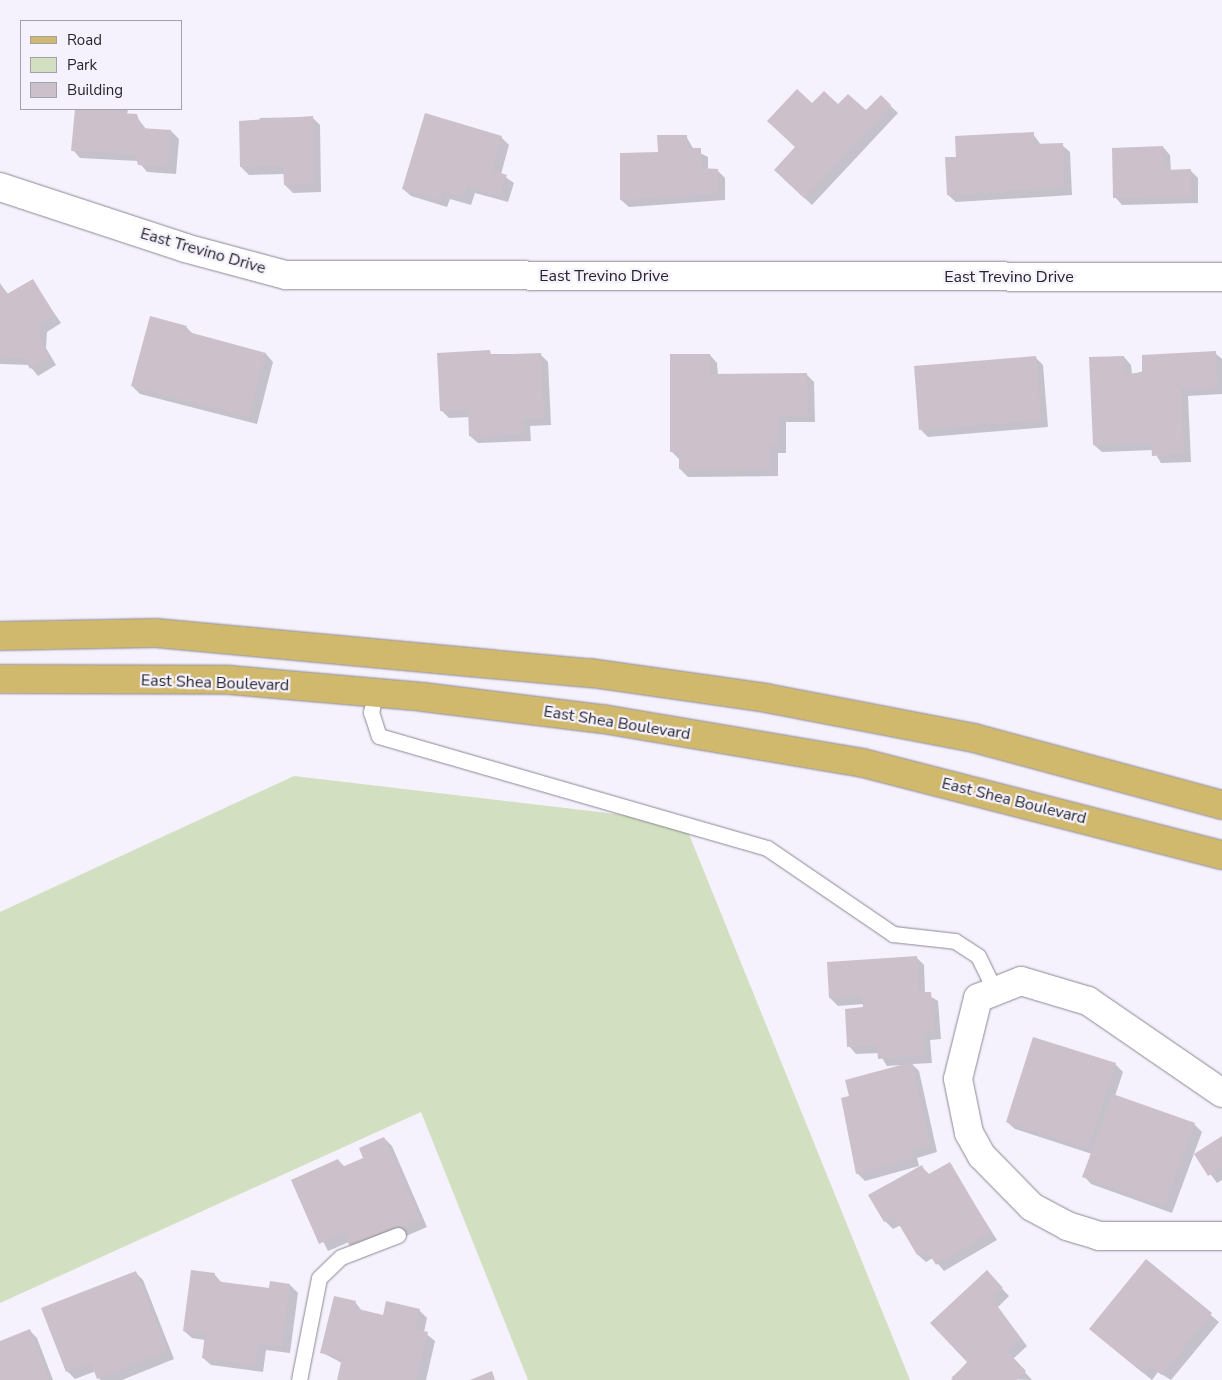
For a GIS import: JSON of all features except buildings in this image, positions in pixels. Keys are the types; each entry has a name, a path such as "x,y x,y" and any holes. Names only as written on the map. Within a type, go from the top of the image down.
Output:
{"main road":[{"path":"0,636 156,633 591,672 766,698 974,738 1222,805"},
{"name":"East Shea Boulevard","path":"0,679 230,680 376,692 603,718 863,764 1222,855"}],"street":[{"name":"East Trevino Drive","path":"0,187 185,248 286,275 1222,277"},
{"path":"1222,1093 1088,1001 1021,981 986,994 958,1079 961,1108 969,1133 1003,1180 1032,1207 1067,1226 1099,1236 1222,1236"}],"lane":[{"path":"376,692 371,712 378,736 767,848 893,934 955,941 978,956 986,994"},
{"path":"299,1380 319,1278 341,1257 398,1235"}],"green space":[{"path":"294,776 684,822 910,1380 528,1380 421,1112 0,1303 0,912"}]}
